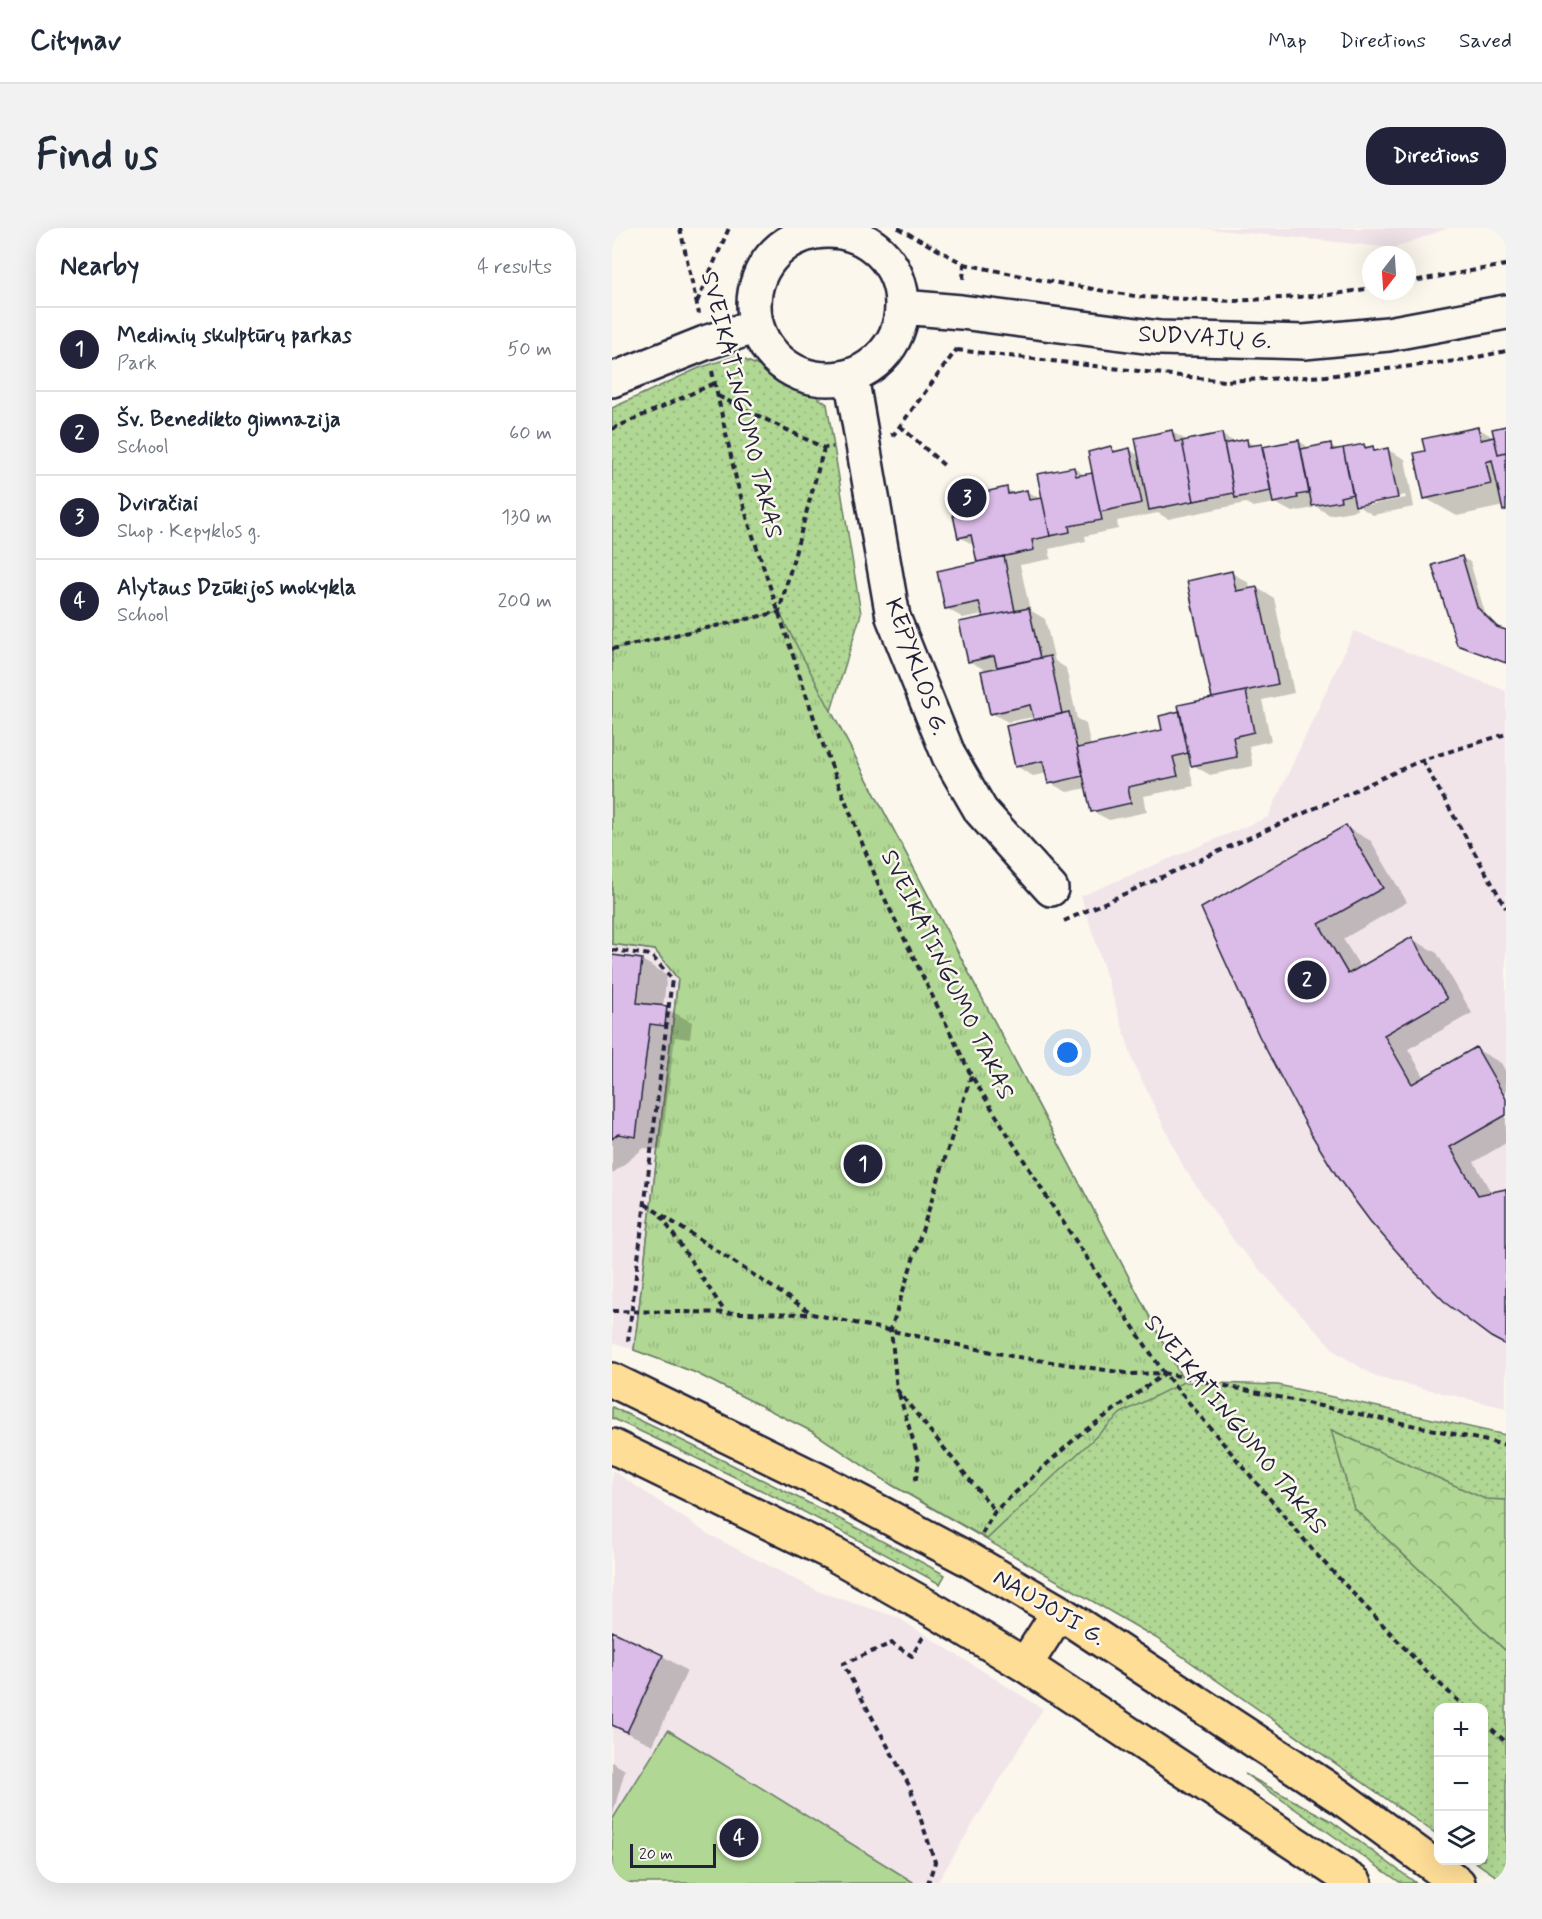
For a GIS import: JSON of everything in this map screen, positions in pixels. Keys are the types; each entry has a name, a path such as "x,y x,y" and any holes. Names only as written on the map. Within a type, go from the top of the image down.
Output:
{"main road":[{"name":"NAUJOJI G.","path":"612,1380 822,1482 968,1559 1059,1612 1330,1790 1458,1883"},
{"path":"612,1446 834,1554 938,1612 1025,1665 1355,1883"},
{"path":"1025,1665 1059,1612"}],"street":[{"path":"818,231 840,232 860,238 878,250 892,266 900,286 902,307 900,326 892,343 881,357 867,368 851,376 831,380 812,378 793,371 777,360 764,344 756,326 753,305 756,284 765,264 796,232 818,231"},
{"name":"SUDVAJŲ G.","path":"902,307 970,313 1160,338 1304,342 1388,334 1506,312"},
{"path":"612,380 705,343 756,326"},
{"name":"KEPYKLOS G.","path":"851,376 892,617 949,756 981,811 1051,889"}],"path":[{"name":"SVEIKATINGUMO TAKAS","path":"680,228 717,396 749,524 822,742 882,893 971,1075 1051,1204 1164,1373 1318,1556 1428,1673 1462,1703"},
{"path":"696,303 729,228"},
{"path":"964,264 1140,297 1234,300 1329,295 1362,290"},
{"path":"1416,280 1506,265"},
{"path":"612,429 715,383"},
{"path":"612,649 779,612 825,448 717,396"},
{"path":"900,426 947,468"},
{"path":"1064,921 1422,760 1506,734"},
{"path":"1422,760 1506,908"},
{"path":"612,950 651,955 672,979 628,1341"},
{"path":"915,1484 919,1460 897,1390 891,1329 971,1075"},
{"path":"645,1203 812,1314"},
{"path":"659,1213 725,1312"},
{"path":"612,1311 812,1314 1011,1356 1132,1374 1164,1373 1506,1445"},
{"path":"897,1390 995,1511"},
{"path":"1488,1726 1506,1742"}],"shaded area":[{"path":"1200,228 1448,228 1399,246 1375,246"},
{"path":"1354,631 1506,691 1506,1408 1376,1377 1336,1352 1236,1244 1184,1168 1134,1064 1081,896 1268,817"},
{"path":"612,944 655,950 678,979 634,1350 612,1342"},
{"path":"612,1470 708,1534 820,1592 897,1617 1043,1709 937,1883 612,1883"}],"green space":[{"path":"736,356 795,382 827,404 861,614 831,711 1184,1382 1278,1385 1506,1435 1506,1500 1485,1500 1332,1430 1354,1508 1506,1651 1506,1883 1480,1865 1488,1865 1488,1703 1434,1703 1434,1832 1156,1638 892,1485 813,1432 694,1372 634,1350 678,979 655,950 612,944 612,408 699,368"},
{"path":"779,612 1184,1382 1121,1413 987,1539 892,1485 813,1432 694,1372 634,1350 678,979 655,950 612,944 612,649"},
{"path":"612,1407 780,1488 945,1575 940,1584 778,1498 612,1418"},
{"path":"1331,1430 1485,1499 1506,1500 1506,1651 1354,1508"},
{"path":"668,1730 913,1882 612,1883 612,1820"},
{"path":"1245,1774 1331,1821 1416,1883 1401,1883"}],"building":[{"path":"1506,426 1506,452 1498,454 1492,429"},
{"path":"1478,427 1481,440 1494,437 1498,454 1506,452 1506,510 1503,511 1492,460 1486,462 1491,484 1424,499 1414,453 1425,451 1422,439"},
{"path":"1172,430 1175,442 1182,441 1194,501 1149,510 1135,438"},
{"path":"1222,433 1234,493 1194,501 1182,441"},
{"path":"1247,439 1248,446 1262,444 1271,491 1235,498 1224,444"},
{"path":"1299,440 1309,493 1297,495 1298,498 1273,503 1262,447"},
{"path":"1331,443 1332,450 1343,448 1353,494 1340,497 1341,501 1312,506 1301,449"},
{"path":"1364,444 1365,448 1373,446 1374,451 1388,448 1398,498 1355,506 1343,448"},
{"path":"1111,446 1113,452 1130,448 1142,503 1100,512 1088,452"},
{"path":"1074,467 1076,476 1092,473 1102,520 1069,526 1070,532 1050,536 1037,474"},
{"path":"1007,487 1008,494 1027,490 1029,500 1042,498 1050,536 1032,540 1034,550 977,562 971,535 958,538 951,506 981,500 980,493"},
{"path":"1004,556 1015,611 983,617 979,602 945,609 937,571"},
{"path":"1462,556 1477,607 1497,627 1506,630 1506,663 1457,645 1432,565"},
{"path":"1232,571 1236,591 1257,587 1278,684 1212,698 1187,581"},
{"path":"1029,608 1040,658 997,667 994,656 968,662 959,622"},
{"path":"1050,656 1062,714 1034,720 1030,705 990,714 981,671"},
{"path":"1246,691 1254,732 1233,737 1237,757 1191,766 1178,705"},
{"path":"1180,711 1188,753 1173,757 1178,776 1128,787 1131,803 1091,812 1077,748 1162,730 1159,716"},
{"path":"1069,712 1083,776 1048,784 1043,761 1015,767 1006,726"},
{"path":"1346,825 1383,888 1319,924 1348,974 1412,937 1447,999 1384,1035 1412,1084 1476,1047 1506,1099 1506,1115 1450,1147 1478,1195 1506,1189 1506,1345 1491,1337 1448,1305 1413,1270 1370,1221 1338,1178 1311,1134 1259,1036 1201,908"},
{"path":"612,955 642,959 637,1003 667,1006 665,1026 650,1024 636,1137 618,1134 612,1139"},
{"path":"612,1631 663,1655 627,1732 612,1725"}],"place":[{"name":"Dviračiai","path":"967,498"},
{"name":"Šv. Benedikto gimnazija","path":"1307,980"},
{"name":"Medinių skulptūrų parkas","path":"863,1164"},
{"name":"Alytaus Dzūkijos mokykla","path":"739,1838"}]}
